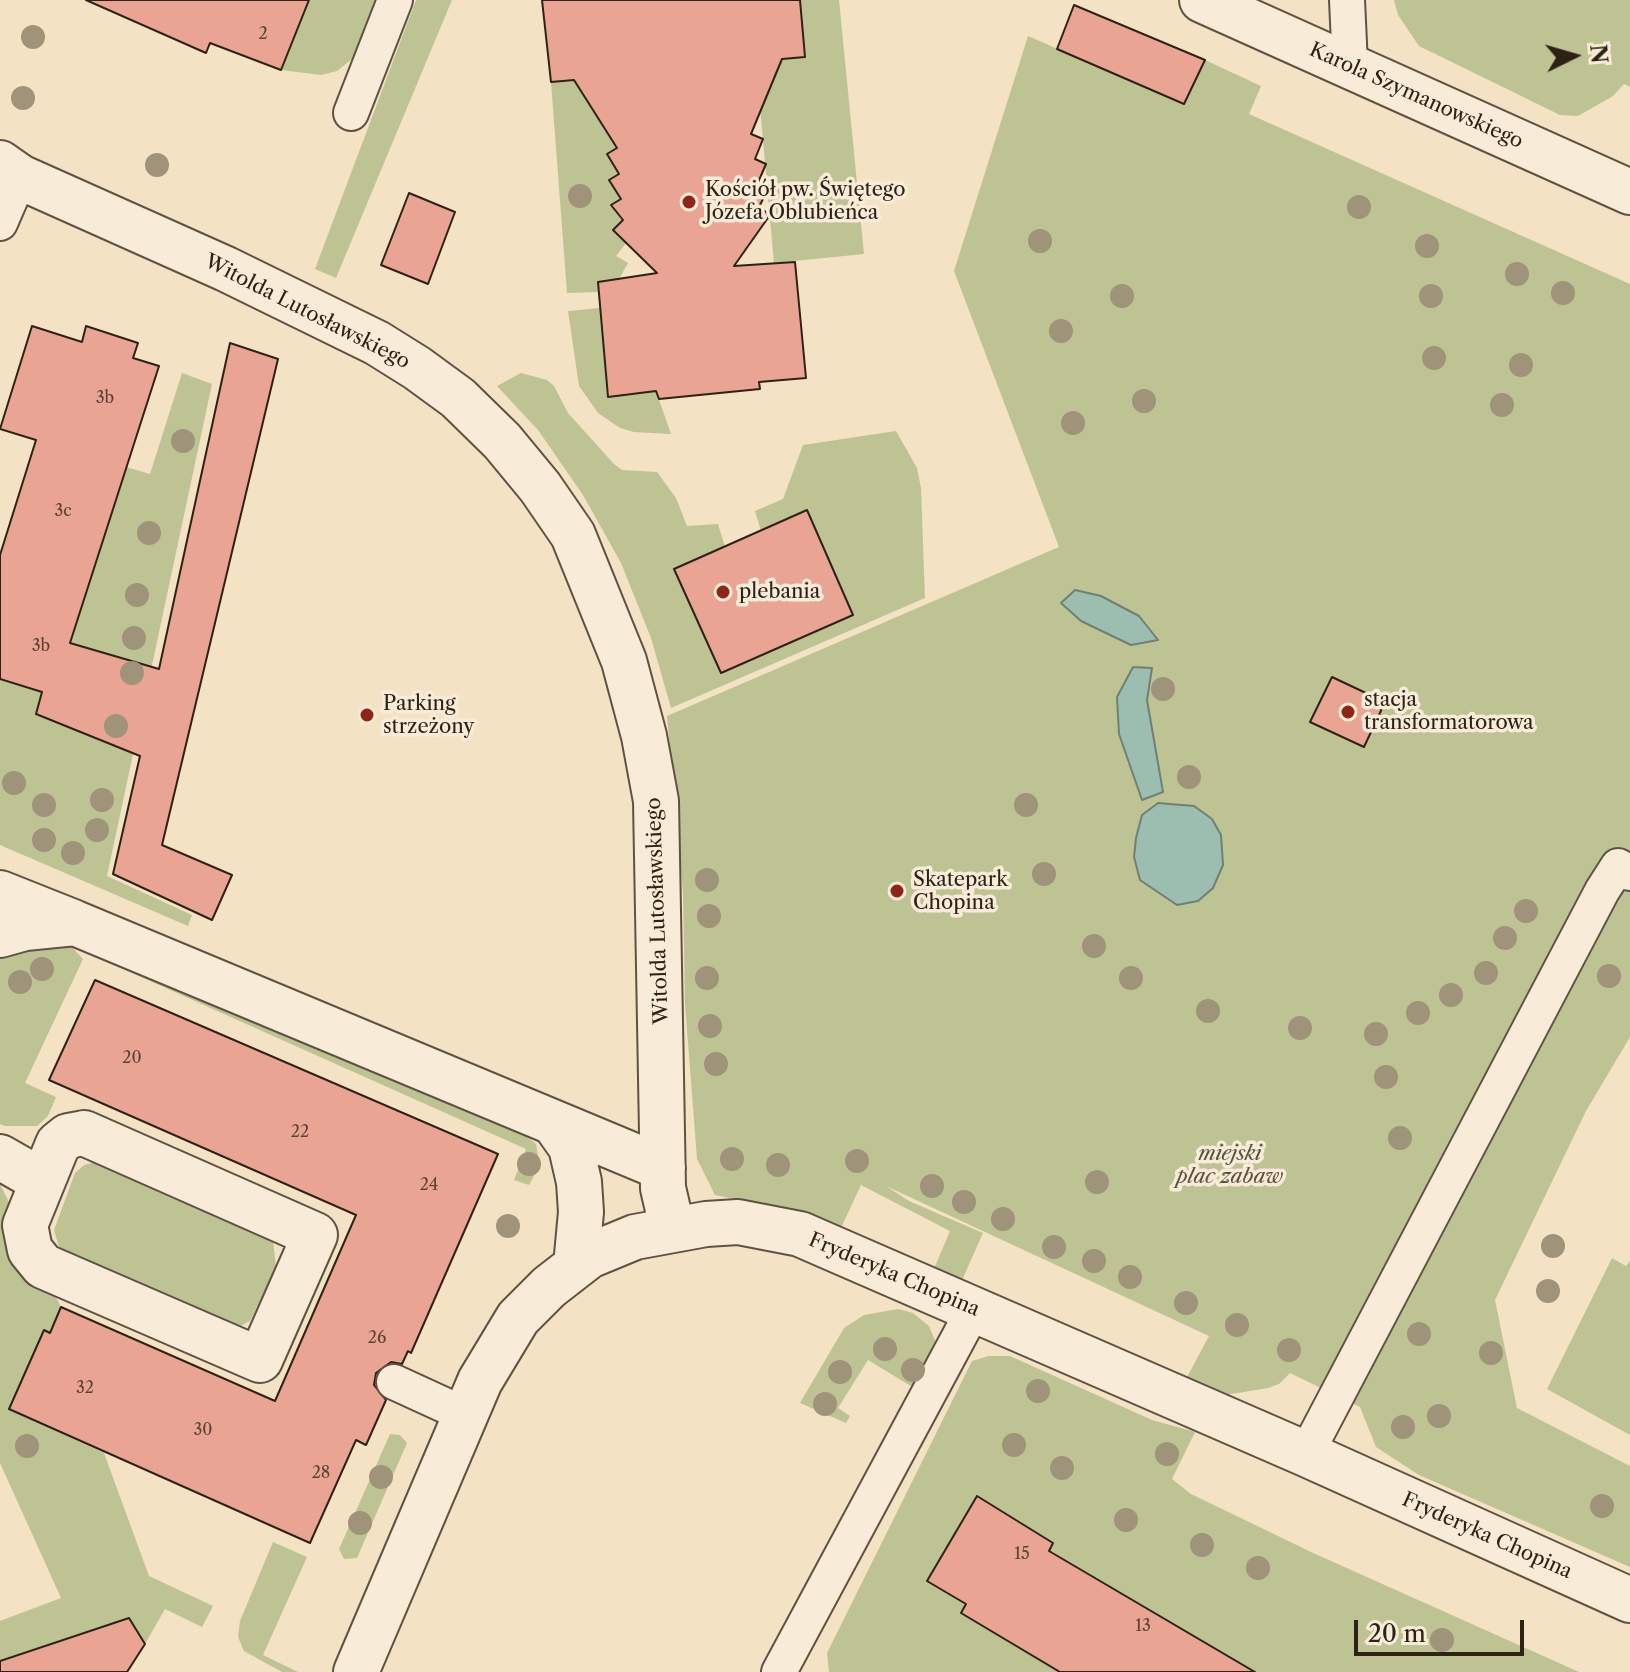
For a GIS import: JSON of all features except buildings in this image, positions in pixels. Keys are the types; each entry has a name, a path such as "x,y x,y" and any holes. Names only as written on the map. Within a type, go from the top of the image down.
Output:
{"street":[{"name":"Karola Szymanowskiego","path":"1202,0 1630,192"},
{"name":"Witolda Lutosławskiego","path":"10,170 226,269 377,343 417,368 458,398 502,441 540,487 573,535 624,661 644,736 656,801 663,1168 666,1208 672,1227"},
{"path":"0,893 663,1168"},
{"path":"0,935 25,928 75,923"},
{"path":"554,1123 571,1147 579,1182 581,1212 576,1266"},
{"path":"84,1133 315,1235 288,1332 260,1360 43,1266 30,1250 25,1225 42,1181 58,1144 68,1136 84,1133"},
{"path":"0,1157 42,1181"},
{"name":"Fryderyka Chopina","path":"356,1672 480,1381 518,1318 576,1266 616,1245 672,1227 738,1222 800,1234 1163,1395 1306,1454 1630,1600"}],"lane":[{"path":"351,113 395,0"},
{"path":"1347,0 1350,65"},
{"path":"0,223 10,170"},
{"path":"1306,1454 1602,891 1618,866 1630,873"},
{"path":"779,1672 974,1309"},
{"path":"394,1382 466,1415"}],"green space":[{"path":"309,0 377,0 361,52 337,71 321,75 281,70"},
{"path":"416,0 452,0 336,278 315,269"},
{"path":"800,0 839,0 864,254 774,263 756,62 804,57"},
{"path":"1394,0 1630,0 1630,87 1624,84 1613,96 1578,116 1560,115 1419,46 1398,15"},
{"name":"miejski plac zabaw","path":"1028,36 1184,104 1205,60 1261,86 1249,114 1630,284 1630,1037 1586,1111 1495,1300 1517,1408 1630,1466 1630,1567 1419,1475 1376,1447 1360,1407 1290,1373 1279,1384 1268,1388 1225,1395 1185,1381 1209,1336 886,1186 909,1201 983,1233 959,1287 933,1271 950,1231 861,1185 840,1230 788,1210 715,1195 697,1159 685,1004 683,893 667,716 1059,547 954,271"},
{"path":"599,77 605,129 617,148 607,154 619,174 609,180 621,199 612,205 623,220 626,243 616,256 628,263 619,279 598,282 599,292 567,293 551,82"},
{"path":"600,308 608,396 656,391 671,434 620,428 598,413 579,386 568,311"},
{"path":"182,373 212,384 107,876 192,915 188,926 0,845 0,679 42,692 36,714 71,728 95,650 70,643 126,467 150,474"},
{"path":"521,373 547,380 554,386 568,413 622,470 657,472 676,498 687,526 718,524 725,547 675,569 721,673 852,615 807,511 761,531 755,511 783,499 803,445 896,431 917,468 921,488 925,598 671,708 651,638 621,563 583,495 538,430 497,386"},
{"path":"70,945 83,959 25,1083 56,1097 48,1116 37,1126 5,1126 0,1124 0,958 30,946"},
{"path":"116,956 522,1132 536,1144 539,1161 536,1172 529,1185 514,1180 526,1149 112,964"},
{"path":"98,1161 273,1240 276,1268 250,1321 236,1328 70,1260 59,1247 54,1230 75,1173 84,1165"},
{"path":"0,1184 61,1307 50,1333 44,1330 17,1391 21,1415 104,1453 149,1576 213,1606 202,1627 165,1609 145,1644 129,1618 64,1640 0,1671 0,1621 61,1598 0,1463"},
{"path":"1612,1258 1626,1266 1630,1261 1630,1435 1547,1389"},
{"path":"898,1309 913,1313 929,1326 938,1348 919,1391 868,1360 838,1408 850,1416 846,1423 800,1403 844,1328 864,1315"},
{"path":"989,1356 1010,1356 1152,1420 1195,1432 1172,1479 1191,1494 1311,1552 1579,1672 829,1672 827,1653 972,1361"},
{"path":"390,1434 400,1435 407,1443 357,1558 344,1559 339,1549"},
{"path":"273,1542 307,1557 263,1655 298,1672 282,1672 244,1651 238,1637 240,1621"}],"shaded area":[{"path":"1075,590 1101,596 1139,616 1158,640 1131,645 1081,621 1061,603"},
{"path":"1133,667 1152,668 1147,700 1163,792 1142,800 1119,734 1117,697"},
{"path":"1158,803 1194,806 1212,819 1221,835 1223,865 1213,888 1198,901 1177,905 1140,880 1134,857 1136,838 1142,815"}],"place":[{"name":"Kościół pw. Świętego Józefa Oblubieńca","path":"689,202"},
{"name":"plebania","path":"723,592"},
{"name":"stacja transformatorowa","path":"1348,712"},
{"name":"Parking strzeżony","path":"367,715"},
{"name":"Skatepark Chopina","path":"897,891"}]}
